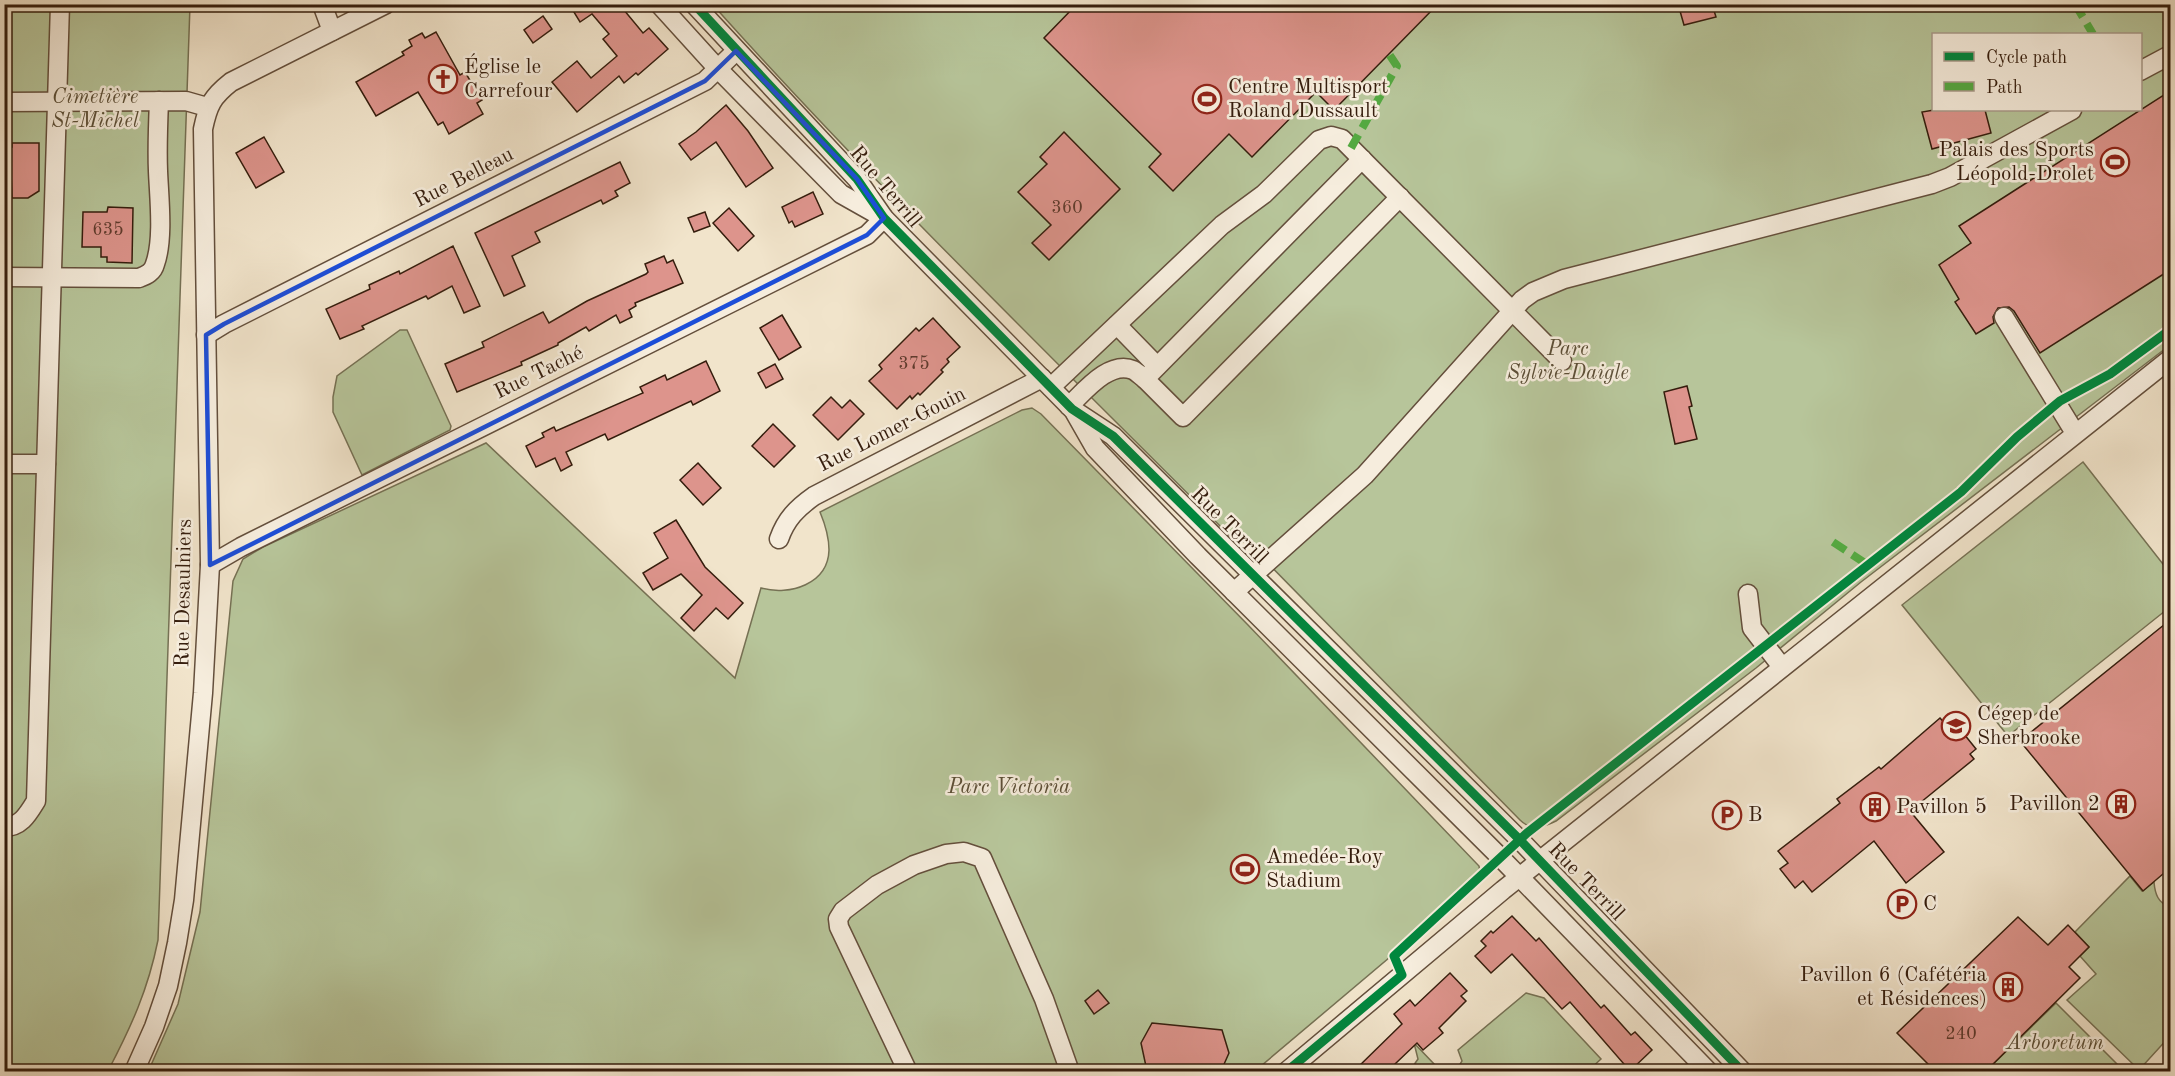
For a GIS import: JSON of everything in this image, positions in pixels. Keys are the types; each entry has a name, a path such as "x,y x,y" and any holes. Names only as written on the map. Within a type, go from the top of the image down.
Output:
{"street":[{"path":"4,827 10,828 25,820 36,801 60,4"},
{"path":"322,4 332,31"},
{"path":"4,102 186,101 207,107 217,93 231,82 386,4"},
{"name":"Rue Terrill","path":"659,4 718,69 841,194 884,218"},
{"name":"Rue Terrill","path":"694,4 857,179 884,218 1046,383 1071,408 1113,436 1539,860 1743,1071"},
{"name":"Rue Belleau","path":"206,335 705,81 736,51"},
{"path":"2142,70 2170,55"},
{"path":"4,277 139,278 148,275 155,266 158,251 159,101"},
{"name":"Rue Desaulniers","path":"134,1071 154,1027 168,986 184,900 203,693 210,566 202,129 207,107"},
{"path":"1234,592 1365,476 1513,311 1533,292 1563,279 1746,234 1935,183 2070,111"},
{"name":"Rue Lomer-Gouin","path":"779,538 785,523 793,513 814,496 1046,383 1117,325 1222,225 1264,194 1319,140 1331,136 1342,139 1562,361"},
{"path":"1151,373 1362,159"},
{"path":"1117,325 1183,417 1400,197"},
{"name":"Rue Taché","path":"210,566 241,547 867,235 884,218"},
{"path":"2004,317 2075,433"},
{"path":"1286,1071 1519,876 2170,359"},
{"path":"1071,408 1106,373 1129,369 1151,373"},
{"name":"Rue Terrill","path":"1071,408 1095,447 1234,592 1519,876 1697,1068"},
{"path":"4,464 46,464"},
{"path":"1748,594 1752,628 1782,667"},
{"path":"908,1071 839,927 838,919 843,911 877,885 905,870 946,854 964,852 982,858 1044,999 1070,1071"},
{"path":"1697,1068 1714,1042"}],"highlighted area":[{"path":"736,51 857,179 884,218 867,235 210,565 206,335 224,324 705,81"}],"green space":[{"name":"Cimetière St-Michel","path":"5,5 190,5 158,940 138,1008 108,1071 5,1072"},
{"name":"Parc Sylvie-Daigle","path":"713,5 2170,5 2170,345 1861,582 1756,668 1556,821 1533,827 1520,820 1247,542 1236,541 1232,538 839,141"},
{"path":"400,330 407,330 451,426 450,430 362,475 333,412 337,376"},
{"name":"Parc Victoria","path":"1032,408 1041,414 1248,625 1479,866 1479,877 1473,887 1255,1071 148,1072 178,1004 200,912 233,581 243,559 263,547 486,443 735,678 761,588 784,590 806,585 815,579 827,562 828,540 820,512 1022,410"},
{"path":"2083,462 2170,573 2170,607 2008,736 1902,605"},
{"path":"2130,876 2142,891 2154,882 2158,898 2170,907 2170,1036 2139,1070 2067,1000 2096,974 2080,956 2089,947 2075,932"},
{"path":"1526,993 1544,998 1601,1059 1588,1071 1456,1071 1462,1061 1458,1050"},
{"name":"Arboretum","path":"2056,1003 2124,1071 1986,1071"},
{"path":"1414,1043 1437,1067 1451,1071 1409,1072 1418,1059"}],"building":[{"path":"569,4 619,4 643,33 649,28 668,49 638,75 636,73 624,83 619,76 577,112 552,82 577,61 591,78 617,56 603,39 609,34 592,14 580,22"},
{"name":"Centre Multisport Roland Dussault","path":"1077,4 1438,4 1334,110 1316,92 1252,157 1229,134 1173,191 1149,167 1161,154 1044,38"},
{"path":"1712,4 1716,17 1684,25 1680,11"},
{"path":"543,16 552,29 533,43 524,30"},
{"name":"Église le Carrefour","path":"436,32 460,75 465,72 482,100 477,103 483,114 449,134 443,122 438,125 418,92 376,116 356,82 404,55 402,52 412,46 409,40 422,33 425,38"},
{"name":"Palais des Sports Léopold-Drolet","path":"2170,91 2170,270 2040,353 2014,311 2009,307 1998,308 1993,317 1994,323 1976,334 1955,302 1959,299 1939,265 1971,243 1959,226"},
{"path":"726,105 748,131 773,168 746,187 716,142 691,160 679,144"},
{"path":"1985,111 1991,133 1932,149 1922,112"},
{"path":"1064,132 1120,189 1049,260 1032,243 1051,225 1018,192 1047,164 1040,157"},
{"path":"264,137 284,172 256,188 236,153"},
{"path":"12,143 39,143 39,191 28,198 12,198 10,147"},
{"path":"620,162 630,183 615,191 618,196 603,204 601,200 535,232 540,242 512,256 525,286 504,296 475,233"},
{"path":"813,192 823,214 795,227 792,221 789,223 782,207"},
{"path":"108,207 133,208 132,263 107,262 107,257 101,257 101,247 82,247 83,212 107,212"},
{"path":"729,208 754,236 738,251 713,223"},
{"path":"705,212 710,226 694,232 688,218"},
{"path":"453,246 480,306 464,313 452,286 428,299 426,296 362,326 364,329 340,339 326,309 370,289 369,285 399,271 400,274"},
{"path":"664,256 667,263 673,260 683,283 635,303 636,306 629,310 632,317 620,323 616,315 589,331 586,327 558,345 521,362 522,365 457,392 445,364 484,347 482,342 543,312 549,323 587,301 646,274 648,272 645,264"},
{"path":"782,315 801,347 779,360 760,328"},
{"path":"933,318 960,347 947,359 949,362 941,370 943,372 920,395 918,393 912,399 910,396 897,409 869,381 882,369 879,365 916,328 919,331"},
{"path":"706,361 720,391 693,405 691,401 608,440 605,434 566,452 572,465 561,471 555,458 536,467 526,446 544,437 542,433 554,427 556,431 643,393 640,387 665,375 667,380"},
{"path":"775,364 783,379 766,388 758,373"},
{"path":"1687,386 1692,406 1689,407 1697,439 1675,444 1664,392"},
{"path":"831,397 842,408 850,400 864,414 838,440 813,415"},
{"path":"773,424 795,446 774,467 752,446"},
{"path":"698,463 721,488 703,505 680,480"},
{"path":"676,520 705,567 743,603 728,619 716,608 694,631 681,618 702,595 681,574 653,590 643,573 668,558 654,533"},
{"name":"Pavillon 2","path":"2170,620 2170,868 2143,891 2020,741"},
{"name":"Pavillon 5","path":"1940,718 1954,734 1960,729 1976,749 1970,754 1974,759 1910,811 1944,852 1906,883 1874,841 1812,892 1803,881 1795,888 1780,869 1788,863 1778,851 1840,803 1837,799 1879,767 1881,769"},
{"path":"1512,916 1536,941 1539,938 1601,1008 1604,1005 1631,1035 1635,1032 1652,1050 1630,1071 1570,1002 1562,1009 1512,954 1491,973 1475,956 1486,946 1481,941"},
{"name":"Pavillon 6 (Cafétéria et Résidences)","path":"2018,917 2048,945 2068,925 2089,947 2069,967 2080,978 1986,1071 1935,1071 1897,1033"},
{"path":"1450,973 1467,991 1461,996 1466,1001 1439,1028 1443,1033 1423,1050 1417,1043 1395,1064 1402,1071 1354,1071 1402,1024 1394,1014 1410,1000 1415,1006"},
{"path":"1098,990 1109,1003 1094,1014 1085,1001"},
{"path":"1152,1023 1222,1030 1229,1053 1221,1071 1147,1071 1141,1043"}],"marked path":[{"path":"2075,4 2092,33"},
{"path":"1351,148 1397,66 1389,54"},
{"path":"1833,542 1868,565"}],"cycle path":[{"path":"694,4 857,179 884,218 1072,409 1113,436 1520,840 1743,1072"},
{"path":"1286,1072 1402,975 1394,956 1527,833 1961,492 2017,437 2060,401 2110,374 2170,330"}],"place":[{"name":"Église le Carrefour","path":"443,79"},
{"name":"Centre Multisport Roland Dussault","path":"1207,99"},
{"name":"Palais des Sports Léopold-Drolet","path":"2115,162"},
{"name":"Cégep de Sherbrooke","path":"1956,726"},
{"name":"Pavillon 2","path":"2121,804"},
{"name":"Pavillon 5","path":"1875,807"},
{"name":"B","path":"1727,815"},
{"name":"Amedée-Roy Stadium","path":"1245,869"},
{"name":"C","path":"1902,904"},
{"name":"Pavillon 6 (Cafétéria et Résidences)","path":"2008,987"}]}
